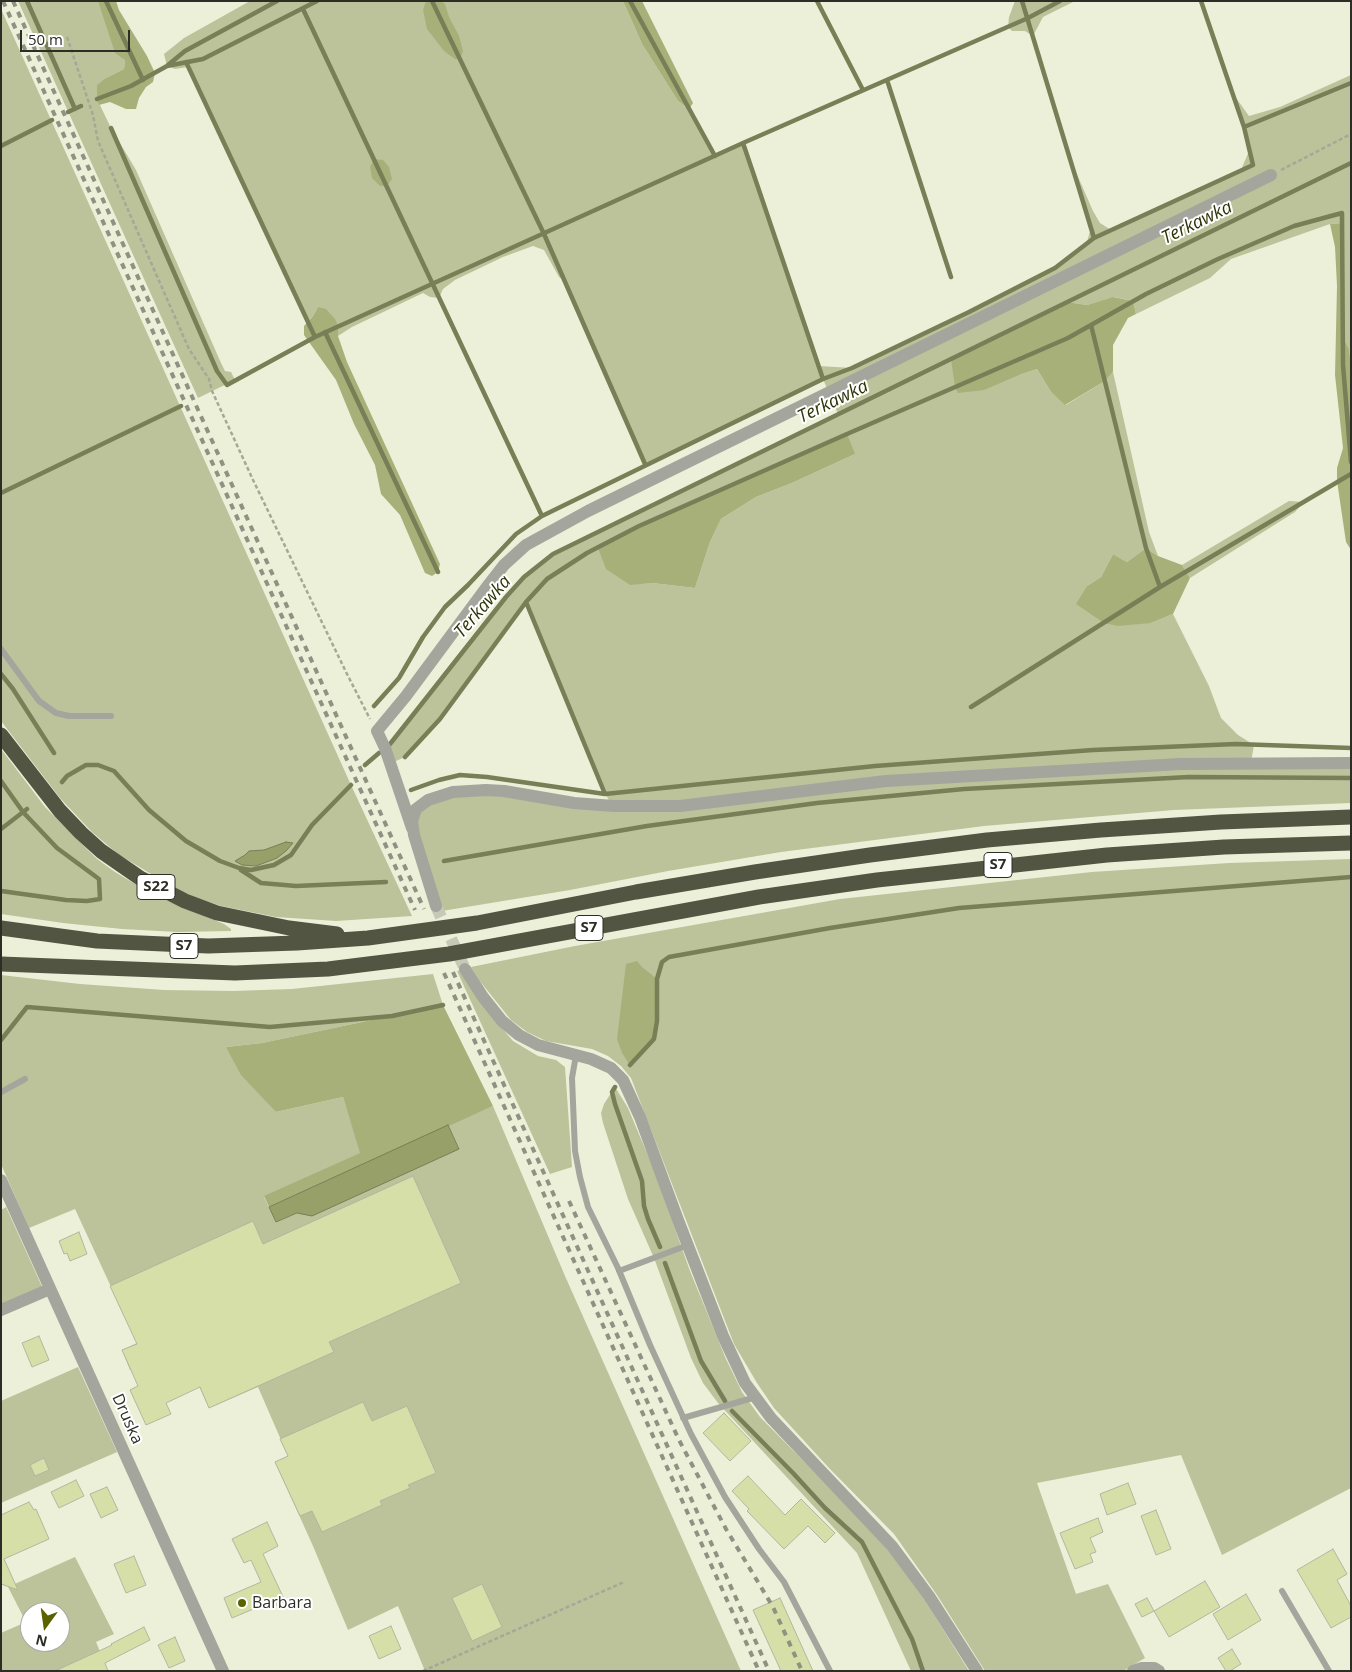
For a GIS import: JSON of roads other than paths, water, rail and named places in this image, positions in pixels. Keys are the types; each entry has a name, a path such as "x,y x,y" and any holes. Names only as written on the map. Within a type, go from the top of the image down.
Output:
{"highway":[{"name":"S22","path":"1,735 60,811 81,833 108,856 155,886 185,901 217,913 289,928 368,938"},
{"name":"S7","path":"1,928 97,941 208,946 368,938 477,923 636,892 755,872 987,840 1191,824 1351,817"},
{"name":"S7","path":"1,954 71,966 173,972 235,973 328,968 449,954 759,897 886,878 1107,855 1224,847 1351,842"},
{"path":"1,964 71,966"}],"street":[{"path":"436,906 412,828 385,748 377,731 406,696 504,565 517,552 534,540 588,511 1271,175"},
{"path":"412,828 413,815 416,809 428,800 453,792 469,790 504,791 574,803 598,805 633,807 671,806 886,781 1180,764 1351,763"},
{"path":"464,970 502,1021 519,1034 538,1045 591,1059 611,1068 623,1080 640,1117 723,1336 746,1383 771,1418 892,1546 930,1596 977,1671"},
{"name":"Druska","path":"1,1180 223,1671"},
{"path":"1,1310 50,1288"},
{"path":"1133,1671 1142,1668 1154,1668 1159,1671"}],"lane":[{"path":"1,649 40,701 56,712 68,716 112,716"},
{"path":"576,1055 572,1078 575,1151 588,1206 619,1271 683,1418 725,1497 759,1549 784,1582 830,1671"},
{"path":"1,1092 25,1079"},
{"path":"619,1271 688,1245"},
{"path":"683,1418 756,1397"},
{"path":"1282,1592 1329,1671"}],"waterway":[{"path":"27,1 75,109"},
{"path":"106,1 143,80"},
{"path":"168,65 185,51 277,1"},
{"path":"97,99 131,86 167,66 203,59 317,1"},
{"path":"432,1 544,234 645,464"},
{"path":"630,1 715,156"},
{"path":"817,1 863,90"},
{"path":"1022,1 1094,238"},
{"path":"111,128 217,371 227,385 315,337 743,143 1028,18 1060,1"},
{"path":"374,706 399,678 423,637 445,607 516,534 542,516 823,379 852,368 969,312 1055,268 1094,238 1253,165 1244,127 1201,1"},
{"path":"303,9 542,516"},
{"path":"186,62 315,337"},
{"path":"887,80 951,277"},
{"path":"1244,127 1351,83"},
{"path":"68,112 81,106"},
{"path":"1,146 52,120"},
{"path":"743,143 823,379"},
{"name":"Terkawka","path":"390,744 506,597 524,577 553,554 1351,163"},
{"path":"405,757 440,719 526,602 547,579 587,553 639,526 1068,338 1146,294 1218,259 1294,226 1342,213 1343,365 1351,462"},
{"path":"1091,325 1146,548 1160,587"},
{"path":"325,332 438,572"},
{"path":"1,493 181,406"},
{"path":"971,707 1160,587 1351,474"},
{"path":"526,602 605,794"},
{"path":"1,674 13,689 54,753"},
{"path":"411,790 460,775 487,777 605,794 875,766 1093,750 1236,744 1351,748"},
{"name":"Terkawka","path":"365,765 379,753"},
{"name":"Terkawka","path":"62,782 67,776 86,765 98,765 114,771 149,810 186,841 220,861 251,870 274,865 291,855 312,825 351,785"},
{"path":"444,861 647,826 817,803 964,789 1189,777 1351,778"},
{"path":"1,781 23,812 57,848 99,879 100,899 87,901 66,900 1,891"},
{"name":"Terkawka","path":"1,829 27,809"},
{"path":"241,870 261,883 296,886 386,882"},
{"path":"630,1065 654,1039 657,1021 657,979 662,962 669,957 830,928 959,908 1351,877"},
{"path":"1,1040 27,1007 270,1027 392,1016 443,1005"},
{"path":"615,1087 612,1092 615,1104 642,1181 644,1206 648,1219 660,1247"},
{"path":"665,1263 701,1361 725,1401"},
{"path":"732,1411 825,1508 862,1542 912,1639 923,1671"}],"tunnel":[{"path":"436,906 465,969"}],"railway":[{"path":"3,1 415,910"},
{"path":"13,1 424,909"},
{"path":"453,972 769,1671"},
{"path":"444,973 759,1671"},
{"path":"569,1201 679,1440 726,1529 773,1607 802,1671"}],"place":[{"name":"Barbara","path":"242,1603"}]}
